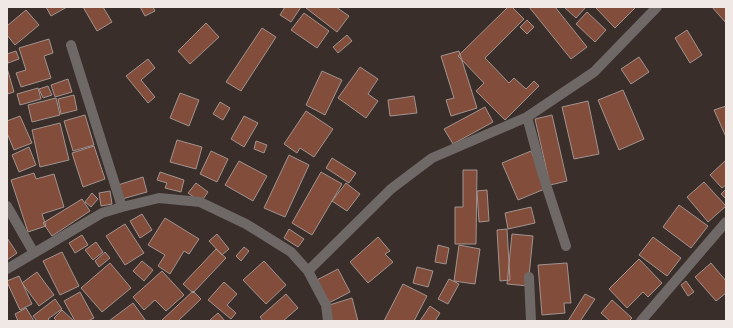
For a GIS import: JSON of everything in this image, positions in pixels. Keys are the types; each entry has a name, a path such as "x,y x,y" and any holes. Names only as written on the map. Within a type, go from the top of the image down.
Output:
{"street":[{"path":"308,271 391,189 432,158 528,117 594,72 657,7"},
{"path":"71,45 122,207"},
{"path":"528,117 542,172 566,246"},
{"path":"7,269 102,213 160,198 200,202 246,224 291,252 308,271 326,305 328,321"},
{"path":"7,206 34,253"},
{"path":"641,321 726,222"},
{"path":"529,277 531,321"}],"building":[{"path":"46,7 67,7 51,16"},
{"path":"83,7 103,7 112,22 97,31"},
{"path":"140,7 153,7 155,11 145,16"},
{"path":"285,7 301,7 291,22 280,15"},
{"path":"306,7 336,7 349,16 337,32"},
{"path":"508,7 512,7 524,19 485,58 509,83 514,78 526,89 534,81 539,86 505,120 476,91 484,83 458,56"},
{"path":"529,7 555,7 587,47 571,59"},
{"path":"564,7 586,7 576,18"},
{"path":"595,7 636,7 615,28"},
{"path":"712,7 726,7 726,23"},
{"path":"26,10 39,25 15,45 7,35 7,26"},
{"path":"587,12 606,30 595,42 576,24"},
{"path":"304,13 329,31 317,48 291,30"},
{"path":"527,20 534,27 527,34 520,27"},
{"path":"206,23 219,37 190,64 178,51"},
{"path":"262,28 276,37 241,91 226,82"},
{"path":"687,30 702,55 690,63 675,38"},
{"path":"347,35 352,41 338,53 333,47"},
{"path":"49,39 53,53 44,56 51,78 21,87 16,73 26,70 19,48"},
{"path":"16,51 19,59 8,63 7,54"},
{"path":"459,51 477,108 451,116 446,100 454,98 441,56"},
{"path":"639,57 649,72 631,84 621,69"},
{"path":"148,59 155,68 141,80 155,97 148,103 126,76"},
{"path":"360,67 378,79 368,94 378,101 366,118 338,98"},
{"path":"7,68 14,92 7,94"},
{"path":"322,71 342,80 325,115 306,105"},
{"path":"68,79 72,92 55,97 51,85"},
{"path":"48,86 52,95 43,98 39,89"},
{"path":"38,88 41,99 20,105 17,94"},
{"path":"623,90 644,139 619,150 598,100"},
{"path":"180,93 199,100 189,126 170,118"},
{"path":"74,95 77,110 61,114 58,99"},
{"path":"414,96 417,113 390,116 388,100"},
{"path":"56,98 60,115 32,122 28,105"},
{"path":"588,101 599,154 574,159 562,107"},
{"path":"220,102 230,108 223,120 213,114"},
{"path":"726,106 726,137 714,110"},
{"path":"485,107 493,122 453,144 444,129"},
{"path":"306,111 333,129 314,157 300,148 297,153 284,144"},
{"path":"85,115 94,145 73,151 64,121"},
{"path":"552,115 567,181 550,185 535,119"},
{"path":"20,116 32,143 14,150 7,133 7,121"},
{"path":"244,116 258,123 244,147 231,139"},
{"path":"60,123 69,160 40,167 32,130"},
{"path":"177,140 202,147 196,169 170,162"},
{"path":"256,141 267,145 264,153 254,149"},
{"path":"94,146 105,179 83,187 72,153"},
{"path":"29,147 36,165 19,172 12,155"},
{"path":"211,151 228,159 217,182 200,174"},
{"path":"531,151 547,188 518,200 502,163"},
{"path":"289,155 309,165 285,217 264,208"},
{"path":"332,158 356,173 349,183 326,168"},
{"path":"726,160 726,185 722,188 710,175"},
{"path":"239,161 267,176 253,201 225,185"},
{"path":"463,170 477,170 476,244 455,244 455,207 463,207"},
{"path":"160,172 184,180 181,192 165,188 167,183 157,180"},
{"path":"321,172 342,184 312,235 292,223"},
{"path":"34,173 36,179 54,174 64,207 42,214 46,226 28,232 11,180"},
{"path":"143,177 147,192 122,199 118,185"},
{"path":"704,182 726,206 708,222 687,197"},
{"path":"196,183 208,192 201,202 188,193"},
{"path":"346,183 360,194 347,211 332,201"},
{"path":"726,189 726,199 721,194"},
{"path":"487,190 489,221 479,222 477,191"},
{"path":"110,191 112,204 101,206 99,193"},
{"path":"92,193 98,199 91,207 85,202"},
{"path":"82,199 90,211 52,236 43,223"},
{"path":"679,205 708,226 691,248 663,227"},
{"path":"531,207 535,223 508,229 505,213"},
{"path":"142,214 152,230 140,238 130,221"},
{"path":"165,218 199,239 189,254 184,251 170,274 158,266 165,255 148,245"},
{"path":"125,224 144,253 125,265 106,236"},
{"path":"289,229 304,239 298,247 284,238"},
{"path":"507,229 510,280 500,281 497,230"},
{"path":"217,234 229,249 222,255 209,241"},
{"path":"512,234 533,236 528,286 507,284"},
{"path":"82,235 88,245 75,253 69,243"},
{"path":"378,237 390,251 385,254 393,262 368,283 350,262"},
{"path":"653,237 681,258 667,276 639,255"},
{"path":"7,238 17,253 7,260"},
{"path":"96,242 103,252 93,260 85,250"},
{"path":"438,245 449,248 446,264 435,262"},
{"path":"459,245 480,249 475,284 454,281"},
{"path":"244,247 249,251 241,261 236,256"},
{"path":"216,249 226,258 193,293 183,284"},
{"path":"62,252 79,286 60,295 43,261"},
{"path":"105,252 110,258 99,267 95,261"},
{"path":"639,259 662,283 648,297 643,292 627,308 609,289"},
{"path":"142,261 153,270 144,281 133,271"},
{"path":"264,261 286,285 266,304 243,280"},
{"path":"110,263 131,288 102,312 81,288"},
{"path":"567,263 571,303 564,303 565,313 542,315 538,265"},
{"path":"711,263 726,281 726,293 716,301 695,277"},
{"path":"417,267 433,271 428,287 413,283"},
{"path":"338,269 350,292 323,306 311,283"},
{"path":"162,271 184,295 166,311 155,300 144,310 133,297"},
{"path":"37,272 54,295 39,306 22,283"},
{"path":"19,276 32,304 20,310 7,282"},
{"path":"449,279 459,284 448,304 438,299"},
{"path":"686,281 694,292 688,296 681,285"},
{"path":"224,282 237,294 227,305 236,313 231,319 208,300"},
{"path":"403,284 427,296 414,321 384,321"},
{"path":"193,291 201,299 178,321 161,321"},
{"path":"80,292 94,318 88,321 75,321 64,301"},
{"path":"286,294 298,308 283,321 263,321 260,317"},
{"path":"585,294 595,299 581,320 582,321 568,321"},
{"path":"352,298 358,321 331,321 326,306"},
{"path":"55,299 62,309 48,319 50,321 37,321 33,316"},
{"path":"612,300 632,318 629,321 610,321 601,313"},
{"path":"133,303 146,321 109,321"},
{"path":"430,306 440,313 435,321 420,321"},
{"path":"26,308 34,321 18,321 15,314"},
{"path":"62,310 74,321 57,321 54,318"},
{"path":"218,313 225,321 209,321"}]}
